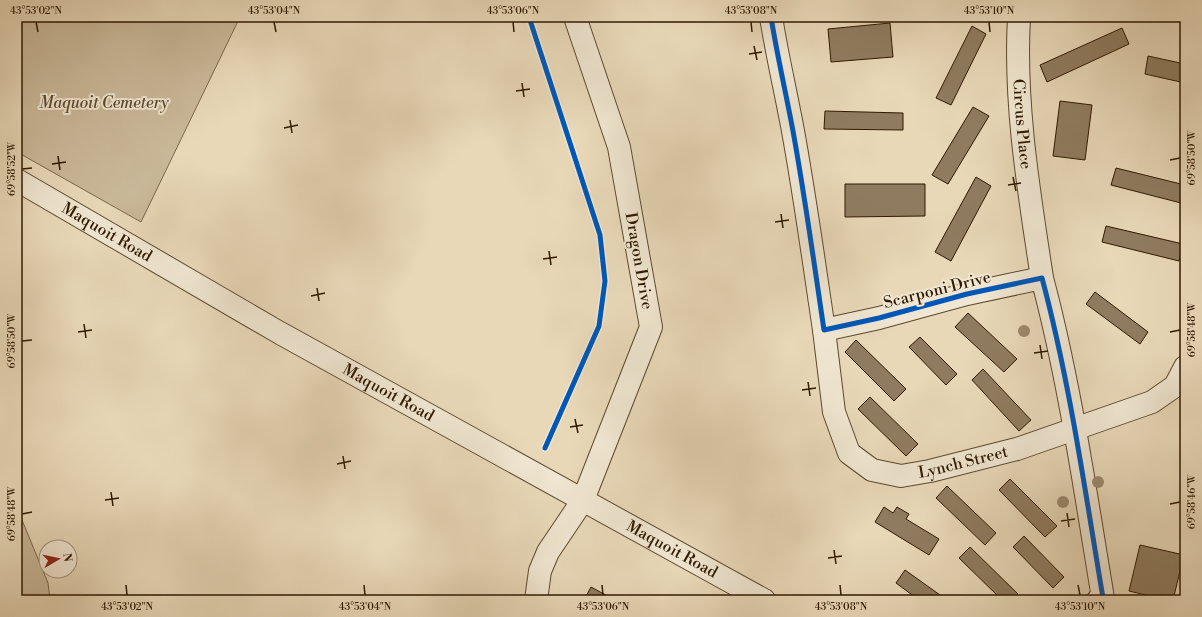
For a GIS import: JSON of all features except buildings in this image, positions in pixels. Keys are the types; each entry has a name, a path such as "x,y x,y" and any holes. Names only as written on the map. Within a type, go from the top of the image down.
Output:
{"street":[{"name":"Dragon Drive","path":"536,600 540,571 548,552 583,500 651,327 619,146 575,17"},
{"path":"771,17 794,138 824,330"},
{"name":"Circus Place","path":"1019,17 1018,63 1020,107 1030,196 1042,278"},
{"name":"Maquoit Road","path":"17,180 280,333 764,600"},
{"path":"1042,278 1055,327 1103,599"},
{"name":"Scarponi Drive","path":"824,330 879,318 967,294 1042,278"},
{"name":"Lynch Street","path":"824,330 834,412 849,453 872,470 901,476 930,471 1016,449 1152,402 1175,386 1185,367"}],"green space":[{"name":"Maquoit Cemetery","path":"17,17 240,17 141,222 17,152"},
{"path":"17,508 38,559 38,579 46,579 50,600 17,600"}],"cycle path":[{"path":"529,17 600,235 605,281 599,326 545,448"},
{"path":"771,17 797,156 824,330 879,318 967,294 1042,278 1061,357 1076,437 1103,598 1098,600"}]}
